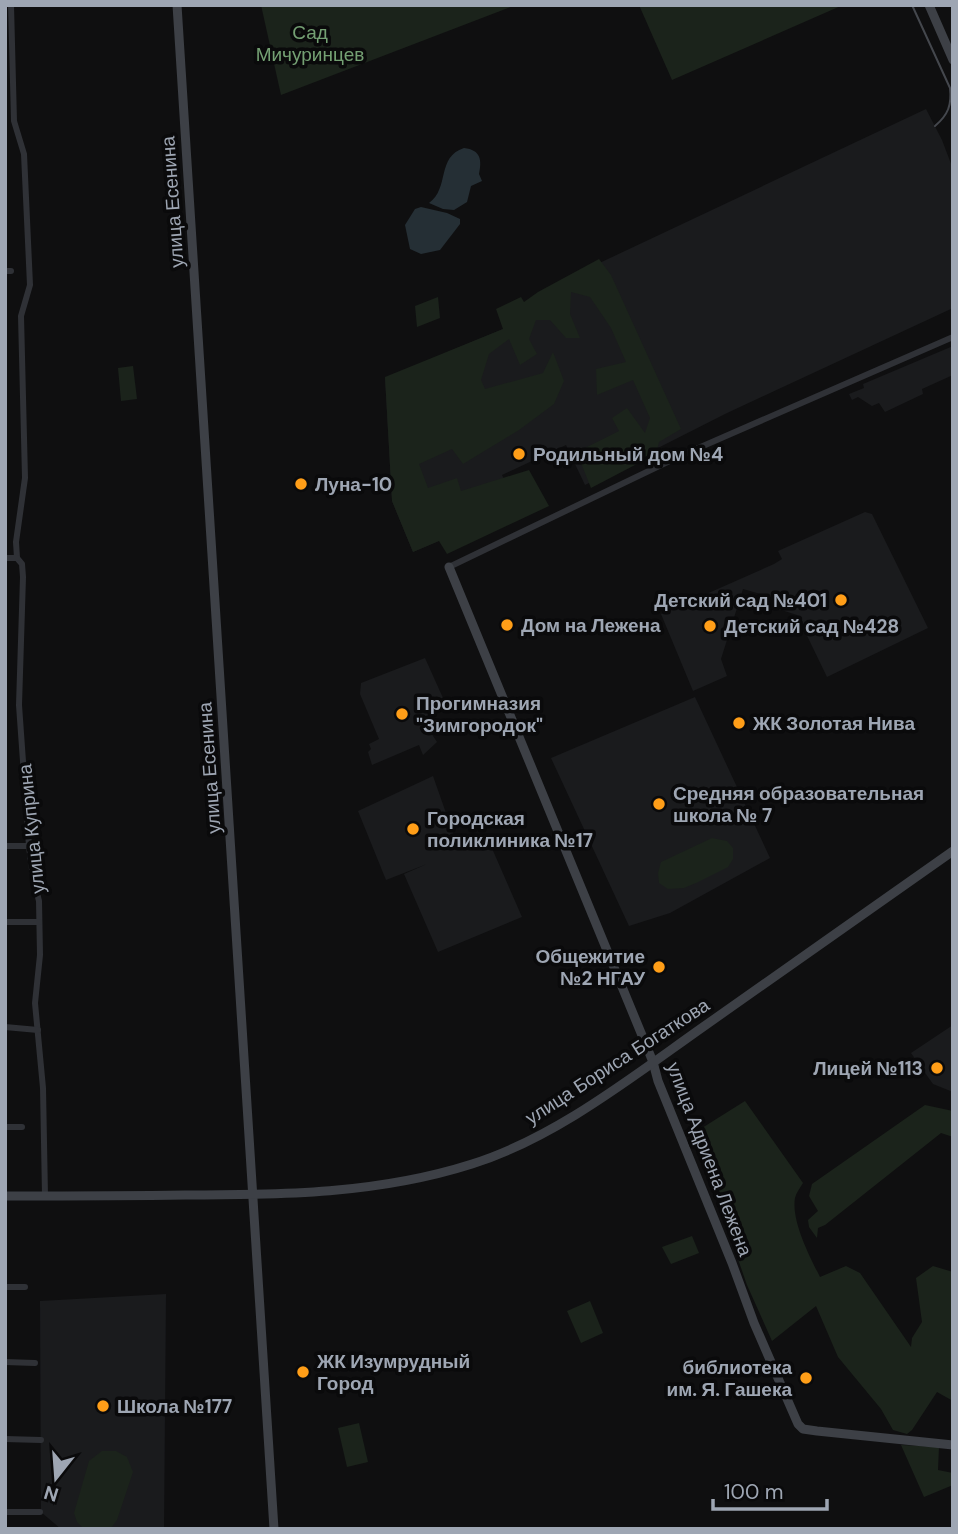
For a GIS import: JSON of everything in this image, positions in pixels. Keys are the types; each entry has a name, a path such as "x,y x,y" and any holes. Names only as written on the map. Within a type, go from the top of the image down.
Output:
{"street":[{"name":"улица Куприна","path":"11,5 14,121 24,153 30,285 20,316 24,478 16,542 17,558 22,564 23,577 19,705 29,846 39,901 40,955 35,1003 43,1088 45,1196"},
{"name":"улица Есенина","path":"177,5 274,1529"},
{"path":"929,5 953,60"},
{"path":"449,567 680,456 953,337"},
{"path":"5,558 17,558"},
{"name":"улица Адриена Лежена","path":"449,567 653,1062 658,1081 757,1329 798,1424 803,1429 817,1431 953,1445"},
{"path":"5,846 29,846"},
{"name":"улица Бориса Богаткова","path":"5,1196 253,1195 380,1187 475,1163 556,1126 653,1062 953,851"},
{"path":"5,922 39,922"},
{"path":"5,1027 38,1030"},
{"path":"5,1127 22,1127"},
{"path":"5,1287 25,1287"},
{"path":"5,1362 36,1363"},
{"path":"5,1439 41,1440"},
{"path":"5,1512 40,1512"}],"shaded area":[{"path":"926,109 953,169 953,308 725,414 585,485 566,445 502,475 517,507 413,552 392,501 385,378 503,329 591,267"},
{"path":"464,148 479,156 479,174 482,181 471,186 467,202 454,210 429,203 439,189 450,158"},
{"path":"421,207 460,219 460,224 440,250 421,254 410,249 405,225 415,209"},
{"path":"953,346 953,375 922,389 923,394 885,412 879,403 872,406 858,397 852,400 849,394 864,388 863,384"},
{"path":"865,512 872,514 928,628 827,677 797,615 772,607 774,598 743,589 721,659 727,676 693,691 661,614 774,564 782,559 778,551"},
{"name":"Прогимназия \"Зимгородок\"","path":"425,658 443,698 429,730 437,742 423,755 419,745 372,765 368,752 371,749 369,744 379,739 360,694 361,683"},
{"name":"Средняя образовательная школа № 7","path":"695,697 770,858 670,913 629,926 551,758"},
{"path":"433,776 459,850 487,837 522,917 438,952 404,874 427,864 386,880 358,811"},
{"name":"Лицей №113","path":"953,1025 953,1092 933,1084 911,1053"},
{"name":"Школа №177","path":"166,1294 164,1529 61,1529 41,1512 40,1301"}],"green space":[{"name":"Сад Мичуринцев","path":"261,5 516,5 281,95"},
{"path":"639,5 843,5 672,80"},
{"path":"599,259 611,275 681,429 659,442 656,454 591,488 581,463 583,449 619,431 612,418 627,408 645,433 650,418 633,380 597,395 596,369 626,362 611,328 590,297 571,292 570,314 580,338 566,338 550,320 536,320 529,339 537,354 520,365 509,339 489,354 481,380 485,389 543,373 553,352 564,381 554,404 519,430 463,464 452,449 419,464 428,488 457,478 461,491 529,470 549,506 447,554 439,541 413,552 392,501 385,377 503,329 496,309 521,297 524,302"},
{"path":"438,297 440,318 417,327 415,306"},
{"path":"133,366 137,399 121,401 118,368"},
{"path":"712,838 727,841 733,848 733,859 728,867 684,888 668,889 659,883 661,862"},
{"path":"745,1101 803,1183 795,1198 796,1217 802,1239 820,1277 846,1266 860,1273 911,1347 912,1338 922,1322 916,1278 933,1266 953,1272 953,1401 937,1392 907,1434 893,1430 881,1409 838,1357 816,1306 772,1341 747,1285 694,1133"},
{"path":"925,1105 953,1111 953,1137 941,1133 818,1228 817,1238 809,1227 808,1220 818,1211 809,1196 812,1184"},
{"path":"692,1236 699,1253 671,1264 662,1247"},
{"path":"590,1301 603,1333 581,1343 567,1311"},
{"path":"359,1423 368,1462 347,1467 338,1428"},
{"path":"901,1445 939,1447 938,1470 953,1473 953,1485 924,1497"},
{"path":"102,1451 116,1451 127,1457 133,1472 117,1520 111,1528 84,1529 77,1522 74,1513 89,1461"}],"tram line":[{"path":"912,5 950,88 948,109 935,126"}],"place":[{"name":"Родильный дом №4","path":"519,454"},
{"name":"Луна-10","path":"301,484"},
{"name":"Детский сад №401","path":"841,600"},
{"name":"Дом на Лежена","path":"507,625"},
{"name":"Детский сад №428","path":"710,626"},
{"name":"Прогимназия \"Зимгородок\"","path":"402,714"},
{"name":"ЖК Золотая Нива","path":"739,723"},
{"name":"Средняя образовательная школа № 7","path":"659,804"},
{"name":"Городская поликлиника №17","path":"413,829"},
{"name":"Общежитие №2 НГАУ","path":"659,967"},
{"name":"Лицей №113","path":"937,1068"},
{"name":"ЖК Изумрудный Город","path":"303,1372"},
{"name":"библиотека им. Я. Гашека","path":"806,1378"},
{"name":"Школа №177","path":"103,1406"}]}
